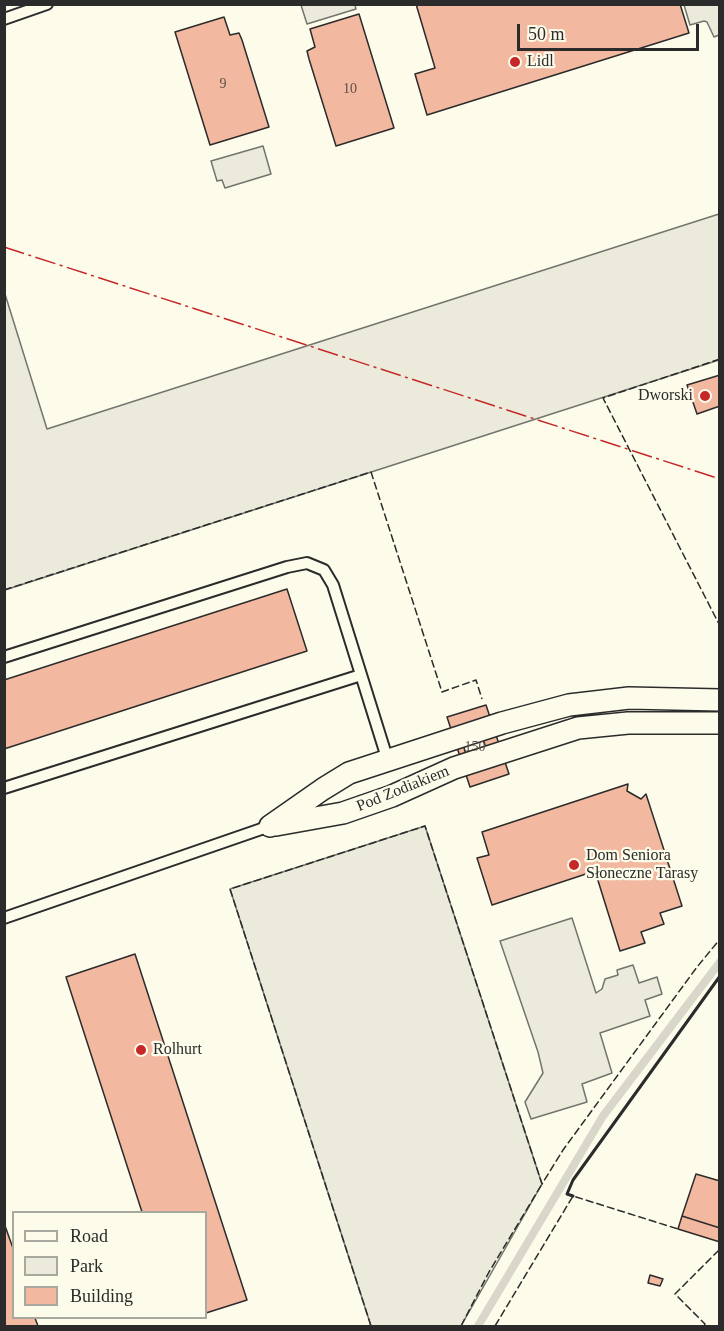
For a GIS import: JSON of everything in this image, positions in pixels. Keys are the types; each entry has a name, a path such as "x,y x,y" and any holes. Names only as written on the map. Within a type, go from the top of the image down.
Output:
{"street":[{"name":"Pod Zodiakiem","path":"270,826 349,773 502,723 569,705 629,698 720,700"},
{"name":"Pod Zodiakiem","path":"270,826 343,813 392,796 454,768 578,728 628,723 720,723"}],"lane":[{"path":"4,19 47,4"},
{"path":"4,657 287,567 307,563 324,570 333,585 388,760"},
{"path":"4,788 361,675"},
{"path":"4,918 270,826"}],"green space":[{"path":"263,146 271,174 225,188 222,180 217,181 211,161"},
{"path":"719,214 719,360 5,590 5,294 47,429"},
{"path":"425,826 542,1184 461,1326 371,1326 230,889"}],"shaded area":[{"path":"301,5 355,5 356,9 307,24"},
{"path":"684,5 719,5 719,35 714,37 707,22 690,25"},
{"path":"572,918 596,993 602,989 605,979 618,975 617,970 633,965 639,983 657,977 662,994 645,1000 650,1016 600,1033 612,1073 582,1084 587,1102 531,1119 525,1102 543,1073 500,941"}],"building":[{"name":"Lidl","path":"416,4 680,4 689,33 427,115 415,74 435,68"},
{"path":"359,14 394,128 336,146 307,51 315,47 310,29"},
{"path":"224,17 230,35 239,33 242,40 269,127 210,145 175,32"},
{"name":"Dworski","path":"720,375 720,406 697,414 687,385"},
{"path":"287,589 307,651 4,749 4,680"},
{"path":"486,705 509,774 470,787 447,717"},
{"path":"483,738 486,749 466,755 463,744"},
{"name":"Dom Seniora Słoneczne Tarasy","path":"628,784 627,791 641,799 646,794 682,906 660,913 664,924 641,932 645,943 620,951 595,871 492,905 477,858 489,855 482,832"},
{"path":"135,954 247,1300 207,1313 207,1211 142,1211 66,977"},
{"path":"696,1174 720,1181 720,1228 682,1216"},
{"path":"682,1216 720,1228 720,1242 678,1229"},
{"path":"4,1223 12,1245 12,1319 35,1319 38,1326 4,1326"},
{"path":"650,1275 663,1279 660,1286 648,1283"}],"waterway":[{"path":"478,1326 603,1116 720,962"}],"fence":[{"path":"720,359 603,398 720,626"},
{"path":"4,590 371,472 442,692 476,680 482,699"},
{"path":"371,1326 230,889 425,826 542,1184 563,1150 720,939"},
{"path":"461,1326 489,1272 542,1184"},
{"path":"495,1326 573,1196 678,1229"},
{"path":"704,1326 705,1324 675,1294 720,1249"}],"wall":[{"path":"573,1196 567,1194 573,1180 720,976"}],"power":[{"path":"4,247 720,479"}],"place":[{"name":"Lidl","path":"515,62"},
{"name":"Dworski","path":"705,396"},
{"name":"Dom Seniora Słoneczne Tarasy","path":"574,865"},
{"name":"Rolhurt","path":"141,1050"}]}
